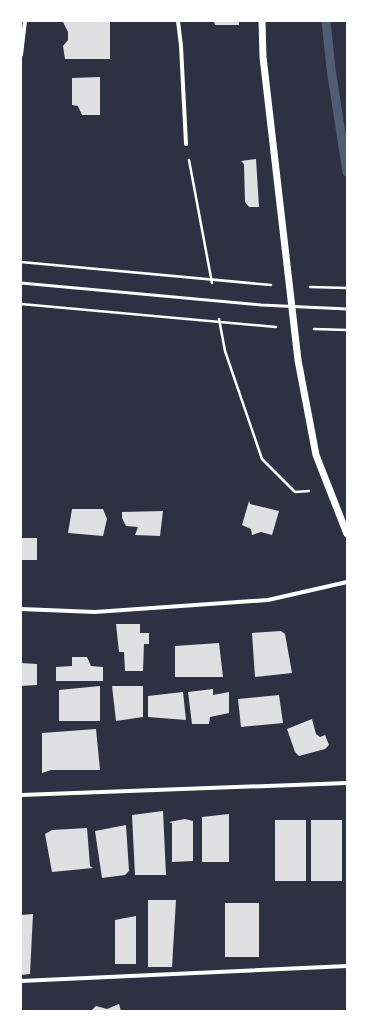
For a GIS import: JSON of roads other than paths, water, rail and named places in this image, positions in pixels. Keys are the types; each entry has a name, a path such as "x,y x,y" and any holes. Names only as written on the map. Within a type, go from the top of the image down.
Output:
{"street":[{"path":"21,55 25,21"},
{"path":"178,21 181,46 186,144"},
{"path":"262,21 263,57 298,360 316,455 347,534"},
{"path":"21,610 95,612 268,600 347,582"},
{"path":"21,795 347,783"},
{"path":"21,981 347,966"}],"lane":[{"path":"21,283 261,305 347,309"}],"waterway":[{"path":"326,21 331,69 347,172"}]}
